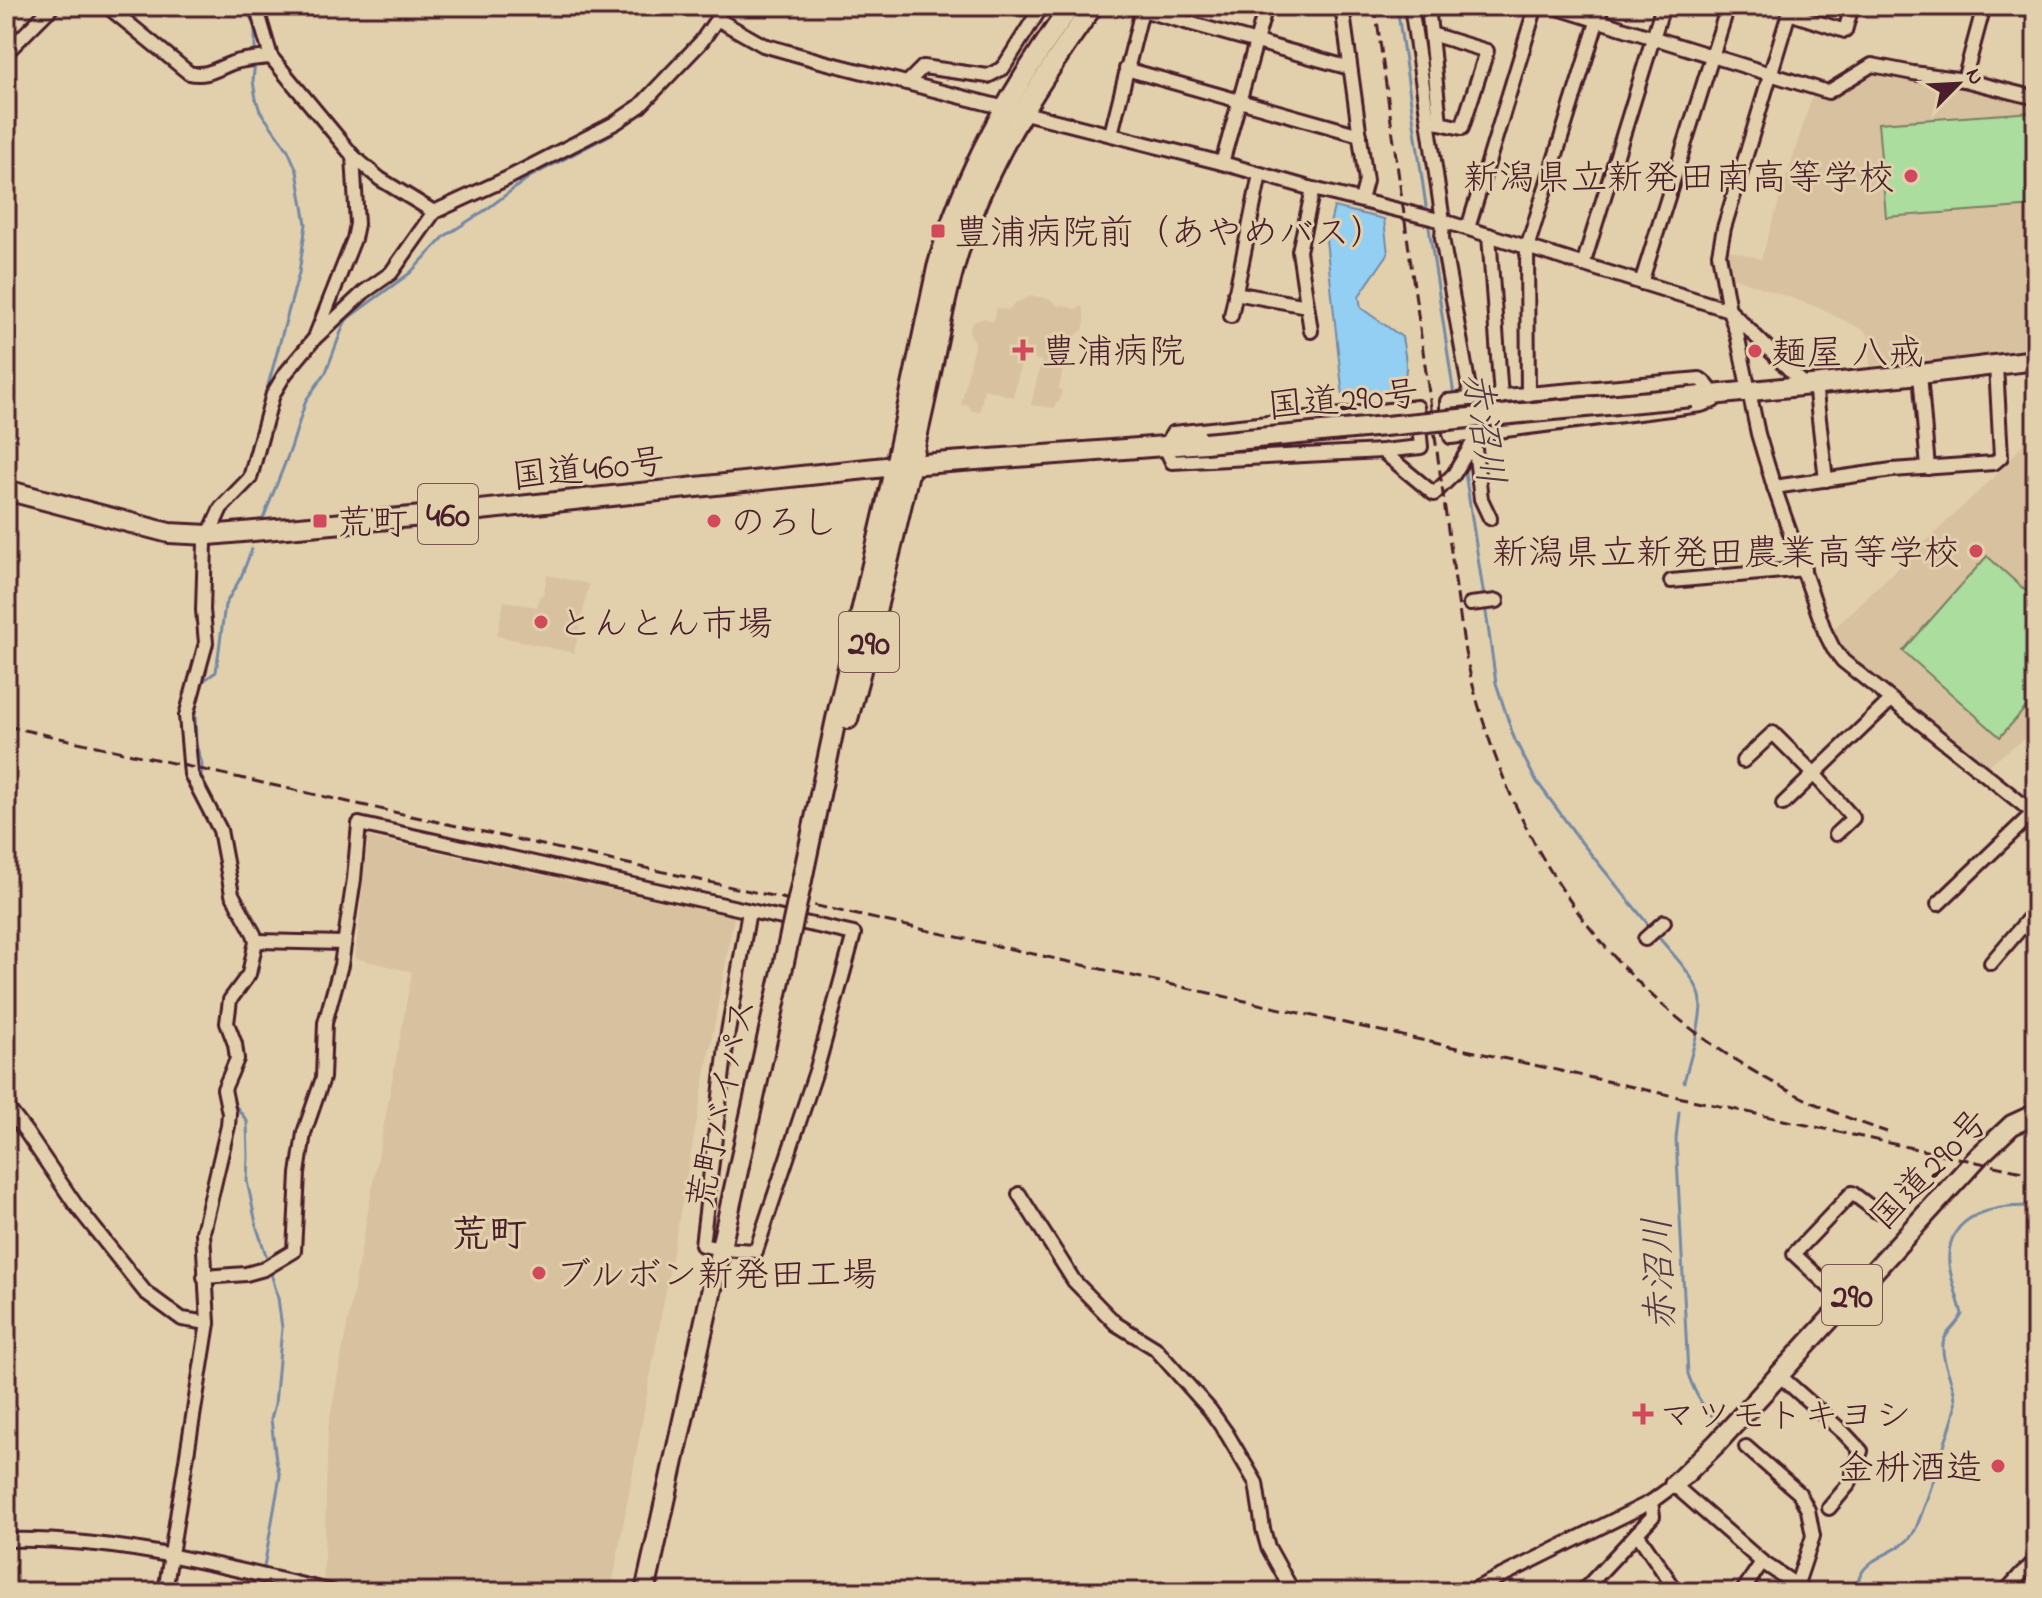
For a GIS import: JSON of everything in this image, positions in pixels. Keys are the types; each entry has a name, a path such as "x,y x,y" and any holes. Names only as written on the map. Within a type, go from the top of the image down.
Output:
{"highway":[{"path":"1013,110 1042,47 1071,6"},
{"path":"1013,110 1093,6"},
{"name":"荒町バイパス","path":"645,1592 817,814 871,636 903,466 960,248 1013,110"},
{"name":"国道290号","path":"903,466 1165,447 1692,397 2036,360"},
{"name":"国道460号","path":"6,490 169,533 209,535 903,466"},
{"name":"国道290号","path":"1674,1485 1717,1443 1979,1156 2012,1125 2036,1114"}],"street":[{"path":"6,53 53,6"},
{"path":"107,6 189,73 200,75 234,62 271,57"},
{"path":"256,6 271,57 353,156 380,179 434,212"},
{"path":"165,1592 208,1323 203,1232 228,1126 224,1089 237,1059 227,1023 230,1000 249,974 256,941 232,894 220,830 190,767 186,716 206,643 203,610 205,543 221,508 250,478 273,394 285,374 315,338 364,292 391,273 434,212 615,123 640,106 701,42 722,6"},
{"path":"907,83 923,67 988,76 1003,68 1042,6"},
{"path":"1222,163 1266,6"},
{"path":"1342,6 1366,181 1361,200"},
{"path":"1411,6 1435,123"},
{"path":"1428,6 1442,238 1471,399"},
{"path":"1468,228 1536,6"},
{"path":"1551,6 1828,92 1872,65 1964,80 2036,98"},
{"path":"1528,395 1527,248 1602,6"},
{"path":"1583,265 1663,6"},
{"path":"1641,283 1728,6"},
{"path":"1852,6 1845,31 1790,10 1724,228 1719,254 1758,434 1774,487 1833,648 1854,671 1890,701 2034,814 1938,904"},
{"path":"1964,80 1984,6"},
{"path":"1111,134 1142,8 1350,68"},
{"path":"717,19 763,45 1443,221 1729,310 1810,384 1826,480"},
{"path":"1431,34 1487,51 1462,128 1435,123"},
{"path":"1126,69 1360,135"},
{"path":"315,338 354,239 357,224 353,156"},
{"path":"1231,316 1260,174"},
{"path":"1311,331 1299,251 1313,189"},
{"path":"1489,235 1501,397"},
{"path":"1235,293 1307,306"},
{"path":"1774,487 1892,470 1994,463 2001,457 1996,365"},
{"path":"1920,374 1928,468"},
{"path":"1700,379 1713,394 1713,401 1476,438 1451,437 1447,401 1501,397 1700,379"},
{"path":"1417,407 1421,447 1382,451 1172,462 1165,447 1173,433 1417,407"},
{"path":"1382,451 1434,494 1454,474 1476,438"},
{"path":"1476,438 1481,499 1490,518"},
{"path":"1671,581 1804,569"},
{"path":"1470,604 1497,601"},
{"path":"1783,804 1890,701"},
{"path":"1743,761 1773,733 1853,818 1836,834"},
{"path":"204,1277 246,1274 264,1269 294,1251 298,1174 304,1133 323,1078 325,1023 341,965 359,824 854,934 817,1068 756,1251 702,1245 727,1038 749,911"},
{"path":"1991,963 2034,915"},
{"path":"1645,939 1664,922"},
{"path":"256,941 344,943"},
{"path":"6,1106 75,1204 145,1292 182,1319 208,1323"},
{"path":"1845,1302 1794,1254 1852,1193 1876,1211"},
{"path":"1019,1194 1074,1281 1116,1324 1155,1348 1227,1434 1256,1483 1268,1547 1286,1589"},
{"path":"1778,1374 1861,1451 1849,1484 1829,1508"},
{"path":"1469,1592 1651,1502 1674,1485 1799,1590 1813,1536 1808,1510 1799,1493 1746,1447"},
{"path":"1582,1592 1653,1516 1651,1502"},
{"path":"1637,1533 1677,1592"},
{"path":"6,1540 84,1542 171,1554 333,1592"},
{"path":"2005,1592 2036,1561"},
{"path":"1742,1592 1762,1562"}],"shaded area":[{"name":"新潟県立新発田南高等学校","path":"1874,72 2036,104 2036,350 1870,366 1868,335 1865,331 1819,308 1727,275 1726,249 1761,259 1813,93 1829,100"},
{"name":"豊浦病院","path":"1032,296 1051,299 1058,306 1075,309 1082,306 1084,313 1083,330 1071,339 1071,356 1065,356 1059,403 1054,408 1031,405 1041,361 1023,355 1013,397 984,389 980,412 972,411 968,405 961,405 975,342 969,332 971,325 984,318 993,322 996,308 1008,310 1015,303"},
{"name":"新潟県立新発田農業高等学校","path":"2036,429 2036,726 2024,739 1987,766 1844,656 1830,632 2000,471"},
{"name":"とんとん市場","path":"547,575 589,584 574,653 497,636 504,601 537,607"},
{"path":"368,837 734,917 611,1592 323,1592 328,1429 412,972 355,958"}],"green space":[{"path":"2033,112 2036,206 1886,217 1878,123"},
{"path":"1987,556 2036,600 2036,696 2000,737 1903,651"}],"water":[{"path":"1334,207 1384,219 1388,254 1359,296 1361,308 1402,337 1406,371 1398,390 1343,397 1326,240"}],"waterway":[{"path":"246,6 255,28 255,53"},
{"name":"赤沼川","path":"1397,6 1427,213"},
{"path":"244,472 299,273 306,224 297,171 288,150 260,111 256,99 253,81 255,61"},
{"path":"263,519 306,400 326,372 348,318 410,273 445,236 528,178 612,134"},
{"name":"赤沼川","path":"1428,221 1454,395"},
{"name":"赤沼川","path":"1464,466 1484,597"},
{"path":"200,683 216,672 225,605 252,549"},
{"name":"赤沼川","path":"1485,605 1496,683 1514,738 1535,779 1651,928"},
{"path":"198,695 196,745 202,764 201,778 222,821"},
{"name":"赤沼川","path":"1656,934 1687,971 1700,996 1698,1025 1684,1082"},
{"path":"248,986 258,972 260,949"},
{"path":"233,1017 237,1033"},
{"path":"230,1090 239,1068"},
{"path":"232,1101 247,1121 247,1181 268,1261"},
{"name":"赤沼川","path":"1679,1112 1676,1139 1688,1374 1701,1401 1720,1424"},
{"path":"1855,1592 1866,1567 1905,1543 1916,1528 1955,1411 1954,1393 1943,1352 1946,1336 1962,1314 1949,1264 1955,1233 1976,1215 1990,1210 2036,1206"},
{"path":"263,1573 280,1476 271,1419 282,1328 270,1269"},
{"path":"259,1592 262,1580"}],"railway":[{"path":"1375,6 1465,652 1488,737 1520,815 1561,887 1609,951 1666,1008 1732,1058 1805,1099 1887,1132"},
{"path":"6,726 2036,1175"}],"place":[{"name":"新潟県立新発田南高等学校","path":"1911,176"},
{"name":"豊浦病院前（あやめバス）","path":"938,231"},
{"name":"豊浦病院","path":"1023,350"},
{"name":"麺屋 八戒","path":"1755,351"},
{"name":"荒町","path":"320,521"},
{"name":"のろし","path":"714,521"},
{"name":"新潟県立新発田農業高等学校","path":"1976,551"},
{"name":"とんとん市場","path":"541,622"},
{"name":"ブルボン新発田工場","path":"539,1273"},
{"name":"マツモトキヨシ","path":"1643,1414"},
{"name":"金枡酒造","path":"1998,1466"}],"district":[{"name":"荒町","path":"489,1233"}]}
